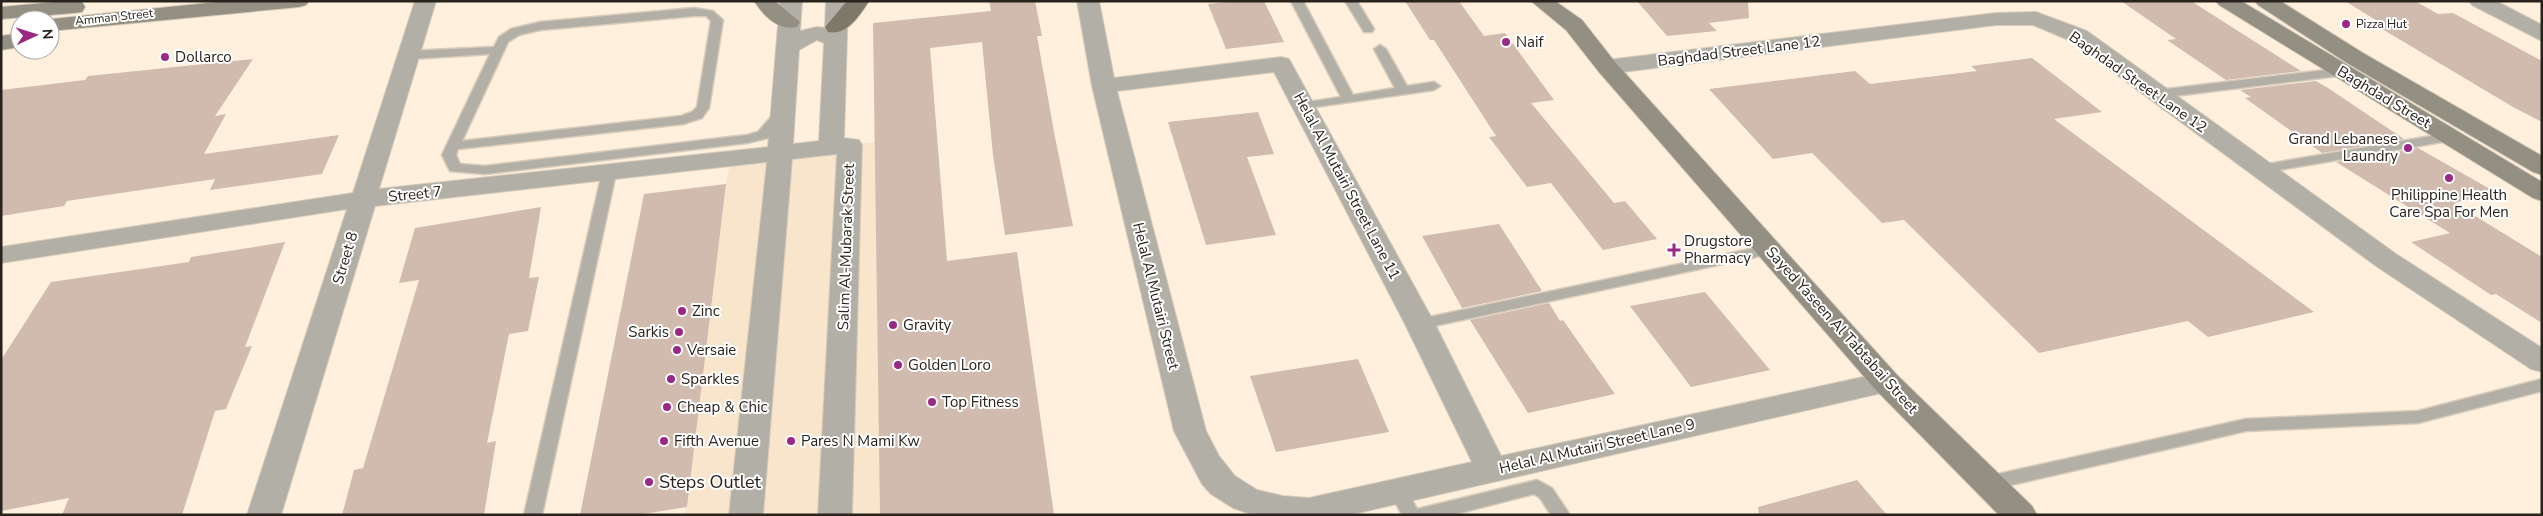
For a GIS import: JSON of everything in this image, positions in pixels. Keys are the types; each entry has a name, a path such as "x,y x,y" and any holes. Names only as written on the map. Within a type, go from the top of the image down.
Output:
{"main road":[{"path":"29,1 92,5"},
{"name":"Amman Street","path":"60,22 130,9 298,1"},
{"path":"764,1 774,13 790,12"},
{"path":"835,34 859,1"},
{"name":"Sayed Yaseen Al Tabtabai Street","path":"1541,1 1569,13 1607,67 1886,382 2020,515"},
{"name":"Baghdad Street","path":"2226,1 2542,193"},
{"name":"Baghdad Street","path":"2265,1 2355,58 2542,167"},
{"name":"Amman Street","path":"1,13 92,5 130,9"},
{"path":"60,31 130,9"}],"street":[{"name":"Street 8","path":"264,515 426,1"},
{"name":"Salim Al-Mubarak Street","path":"835,515 850,145 831,148 837,1"},
{"name":"Helal Al Mutairi Street","path":"1088,1 1104,86 1190,431 1214,476 1235,493 1264,507 1305,513"},
{"path":"2479,1 2542,34"},
{"path":"746,515 780,153 790,12"},
{"name":"Baghdad Street Lane 12","path":"1607,67 1996,19 2036,18 2078,36 2386,260 2542,362"},
{"path":"787,49 798,39 810,35 835,34"},
{"name":"Helal Al Mutairi Street Lane 11","path":"1104,86 1278,63 1282,65 1306,106 1420,324 1492,470"},
{"name":"Street 7","path":"3,257 364,199 831,148"},
{"name":"Helal Al Mutairi Street Lane 9","path":"1305,513 1404,502 1492,470 1886,382"}],"lane":[{"path":"1297,1 1349,99"},
{"path":"1351,1 1368,29"},
{"path":"453,146 683,120 697,115 703,108 717,20 709,13 694,12 540,26 515,32 503,40 498,50 453,146 449,155 455,168 485,170 747,139 763,135 783,111"},
{"path":"1380,49 1404,91"},
{"path":"410,55 498,50"},
{"path":"2158,94 2342,72"},
{"path":"1306,106 1434,86"},
{"path":"2261,169 2449,137"},
{"path":"533,515 610,173"},
{"path":"1420,324 1769,250"},
{"path":"1989,483 2246,425 2418,417 2542,384"},
{"path":"1422,515 1537,487 1546,493 1561,515"}],"shaded area":[{"path":"875,142 885,515 683,515 687,507 726,184 731,159"}],"building":[{"path":"989,1 1035,1 1042,36 1037,36 1073,226 1005,235 993,155 982,42 930,48 947,261 1017,252 1054,515 880,515 873,23 991,11"},
{"path":"1264,1 1284,42 1226,49 1208,4"},
{"path":"1405,1 1459,1 1484,36 1505,33 1554,100 1531,103 1614,203 1625,201 1657,239 1603,250 1551,183 1527,187 1489,137 1496,136 1434,40 1430,40"},
{"path":"1637,1 1748,1 1749,18 1709,23 1717,31 1667,36"},
{"path":"2121,1 2191,1 2301,71 2226,80 2167,40 2176,39"},
{"path":"2345,1 2415,1 2438,14 2453,13 2542,61 2542,122 2513,107 2372,23 2379,22"},
{"path":"2032,58 2102,112 2054,119 2314,312 2208,337 2188,321 2039,353 1904,220 1882,223 1812,153 1773,159 1709,89 1855,71 1870,84 1977,71 1971,66"},
{"path":"253,59 215,116 226,114 204,154 339,135 322,174 210,190 215,179 67,201 64,206 1,216 1,90 85,80 88,76"},
{"path":"2316,81 2404,139 2322,153 2245,98 2251,97 2240,90"},
{"path":"1258,112 1274,154 1247,157 1276,235 1206,245 1168,122"},
{"path":"2418,148 2497,193 2454,203 2542,257 2542,323 2496,294 2491,295 2411,242 2450,233 2336,162"},
{"path":"726,184 687,507 637,515 580,515 644,194"},
{"path":"541,207 529,278 539,277 528,331 509,334 487,443 496,441 484,515 342,515 354,470 363,468 419,280 399,283 415,228"},
{"path":"1499,224 1542,291 1462,308 1422,236"},
{"path":"285,242 245,347 252,346 226,409 215,411 182,515 62,515 69,498 1,511 1,360 51,282 189,262 191,257"},
{"path":"1705,292 1770,370 1691,387 1630,306"},
{"path":"1549,303 1560,321 1563,320 1615,394 1528,413 1470,320"},
{"path":"1358,359 1389,432 1276,452 1250,376"},
{"path":"1857,480 1887,515 1759,515 1758,507"}],"place":[{"name":"Pizza Hut","path":"2346,24"},
{"name":"Naif","path":"1506,42"},
{"name":"Dollarco","path":"165,57"},
{"name":"Grand Lebanese Laundry","path":"2408,148"},
{"name":"Philippine Health Care Spa For Men","path":"2449,178"},
{"name":"Drugstore Pharmacy","path":"1674,250"},
{"name":"Zinc","path":"682,311"},
{"name":"Gravity","path":"893,325"},
{"name":"Sarkis","path":"679,332"},
{"name":"Versaie","path":"677,350"},
{"name":"Golden Loro","path":"898,365"},
{"name":"Sparkles","path":"671,379"},
{"name":"Top Fitness","path":"932,402"},
{"name":"Cheap & Chic","path":"667,407"},
{"name":"Fifth Avenue","path":"664,441"},
{"name":"Pares N Mami Kw","path":"791,441"},
{"name":"Steps Outlet","path":"649,482"}]}
